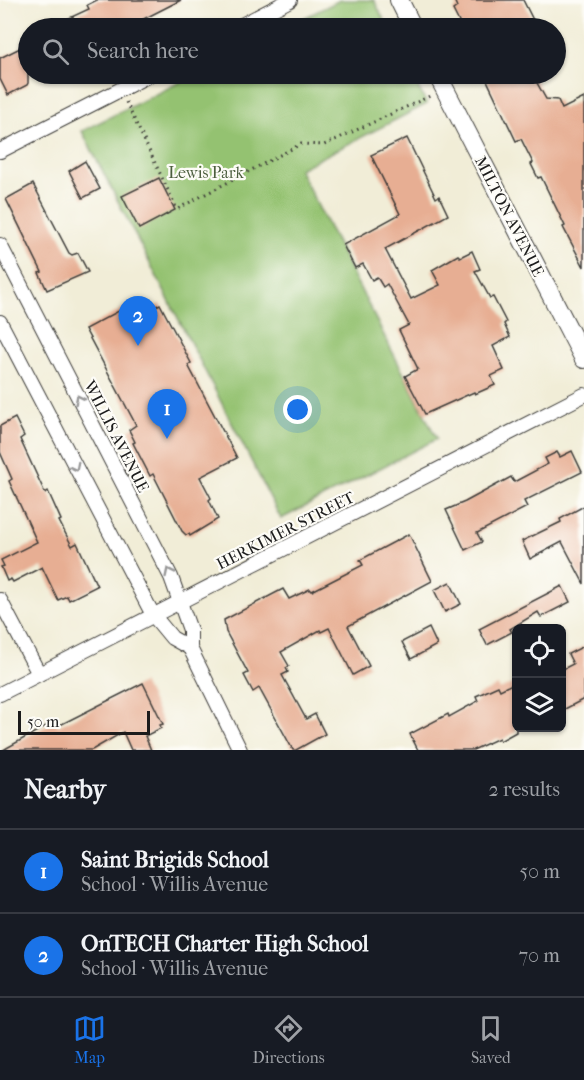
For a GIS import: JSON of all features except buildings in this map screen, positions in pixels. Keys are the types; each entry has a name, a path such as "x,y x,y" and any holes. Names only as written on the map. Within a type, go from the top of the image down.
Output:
{"street":[{"path":"255,18 290,0"},
{"path":"399,0 408,18"},
{"path":"0,151 132,84"},
{"name":"MILTON AVENUE","path":"443,84 584,359"},
{"name":"WILLIS AVENUE","path":"0,245 166,566 190,630 190,648 240,750"},
{"name":"WILLIS AVENUE","path":"0,322 153,615 172,638 190,648"},
{"name":"HERKIMER STREET","path":"0,694 584,394"},
{"path":"0,600 39,674"}],"path":[{"path":"120,90 177,209 301,144 324,145 436,84"}],"green space":[{"path":"340,0 374,0 383,18 304,18"},
{"name":"Lewis Park","path":"176,84 416,84 427,104 299,169 437,439 281,519 82,131"}],"place":[{"name":"OnTECH Charter High School","path":"138,346"},
{"name":"Saint Brigids School","path":"167,439"}]}
